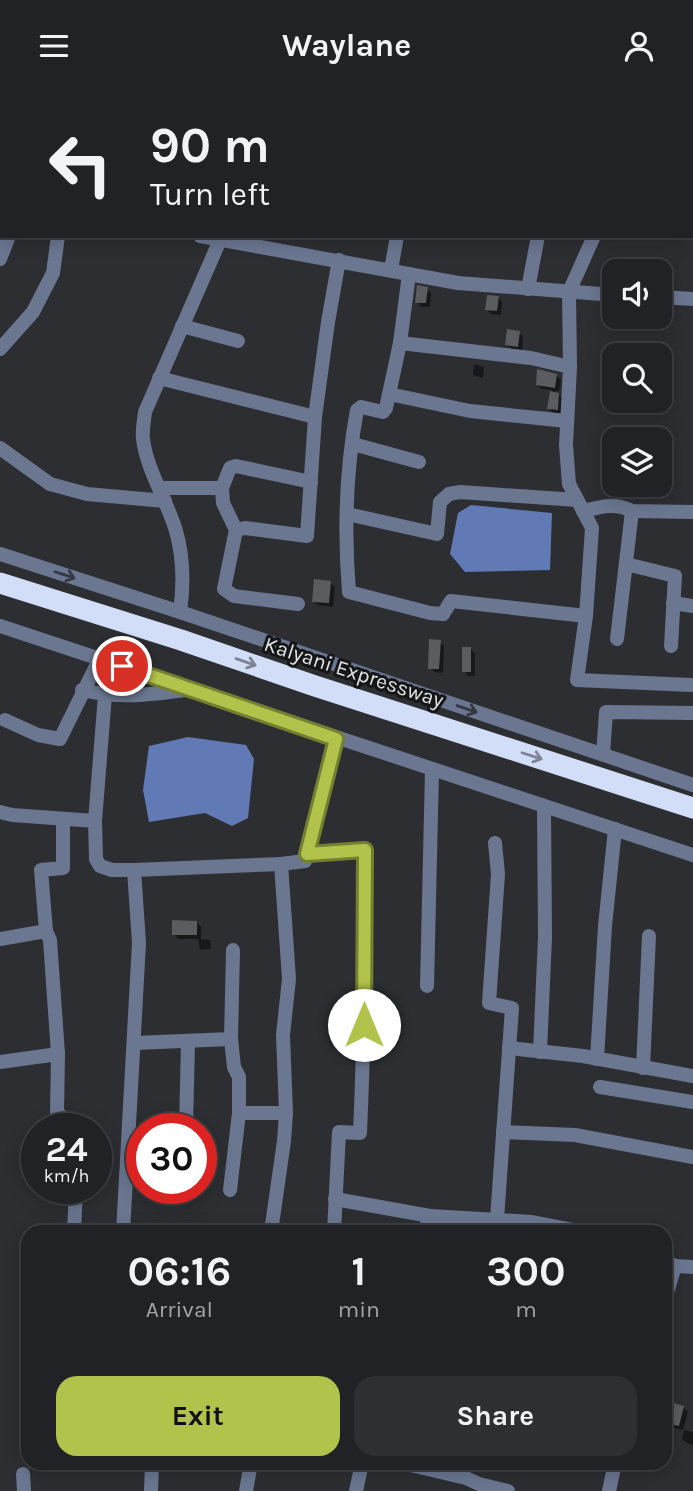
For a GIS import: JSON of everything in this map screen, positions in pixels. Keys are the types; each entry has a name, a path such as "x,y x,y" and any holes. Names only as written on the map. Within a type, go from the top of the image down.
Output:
{"highway":[{"name":"Kalyani Expressway","path":"0,583 693,808"}],"street":[{"path":"0,259 8,238"},
{"path":"0,349 33,312 53,273 58,238"},
{"path":"210,238 458,283 602,294"},
{"path":"391,270 397,238"},
{"path":"527,289 538,238"},
{"path":"593,238 569,292 570,367 566,445 569,484 593,528 586,616 577,680 691,685"},
{"path":"180,612 184,585 183,563 176,531 146,458 142,436 145,412 220,240"},
{"path":"236,530 245,528 307,536 315,417 339,260"},
{"path":"410,274 400,343 383,412 360,407 357,410 347,485 346,554 349,591 430,613 443,614 451,601 586,616"},
{"path":"672,298 693,299"},
{"path":"182,326 238,341"},
{"path":"400,343 531,358 570,367"},
{"path":"159,378 315,417"},
{"path":"389,394 470,411 567,421"},
{"path":"353,444 419,462"},
{"path":"0,449 50,484 87,495 163,495 222,488"},
{"path":"299,604 234,596 224,589 236,530 223,503 222,488 230,468 236,466 311,482"},
{"path":"347,514 437,534 440,502 449,494 468,493 580,506 608,505 632,511 693,512"},
{"path":"617,639 632,511"},
{"path":"0,554 693,785"},
{"path":"626,564 675,576 671,646"},
{"path":"673,603 693,606"},
{"path":"0,626 693,855"},
{"path":"5,720 38,735 60,739 100,658"},
{"path":"82,690 133,697 190,690"},
{"path":"105,695 95,821 96,859 100,866 112,870 305,862 336,739"},
{"path":"603,754 607,712 693,713"},
{"path":"427,986 432,770"},
{"path":"540,1052 545,937 544,807"},
{"path":"0,812 95,821"},
{"path":"57,1113 58,1053 50,940 46,931 41,870 63,868 63,819"},
{"path":"597,1059 605,926 615,829"},
{"path":"495,843 498,874 489,1003 512,1008 497,1219"},
{"path":"307,854 365,850 364,1025 360,1132 339,1132 334,1225"},
{"path":"272,1225 286,1113 283,1035 289,979 281,864"},
{"path":"123,1225 139,943 134,870"},
{"path":"0,939 46,931"},
{"path":"643,1068 649,936"},
{"path":"230,1190 239,1113 239,1077 234,1067 231,1039 233,950"},
{"path":"134,1043 231,1039"},
{"path":"186,1113 188,1041"},
{"path":"509,1048 597,1059 693,1076"},
{"path":"0,1062 58,1053"},
{"path":"600,1087 693,1102"},
{"path":"239,1113 286,1113"},
{"path":"503,1132 575,1135 693,1157"},
{"path":"335,1199 429,1216 497,1219 548,1225"},
{"path":"75,1225 76,1204"},
{"path":"426,1225 429,1216"},
{"path":"672,1264 693,1267"},
{"path":"151,1491 152,1470"},
{"path":"246,1491 250,1470"},
{"path":"356,1491 360,1470"},
{"path":"432,1470 509,1491"},
{"path":"609,1491 614,1470"},
{"path":"23,1474 24,1491"}],"water":[{"path":"471,505 552,513 550,570 465,572 450,554 458,513"},
{"path":"188,737 246,745 254,759 248,818 232,826 205,813 149,822 143,790 149,746"}],"building":[{"path":"417,285 428,287 426,303 415,303"},
{"path":"487,295 499,296 497,311 485,310"},
{"path":"507,329 520,331 518,347 505,345"},
{"path":"537,369 557,374 555,388 536,385"},
{"path":"550,391 559,393 558,410 547,409"},
{"path":"314,579 331,581 329,603 312,602"},
{"path":"429,639 441,640 439,669 428,669"},
{"path":"462,647 471,647 471,672 462,672"},
{"path":"172,920 197,921 197,935 172,935"},
{"path":"672,1403 684,1406 679,1426 672,1424"}],"route":[{"path":"122,666 336,739 307,854 365,850 364,1025"}]}
